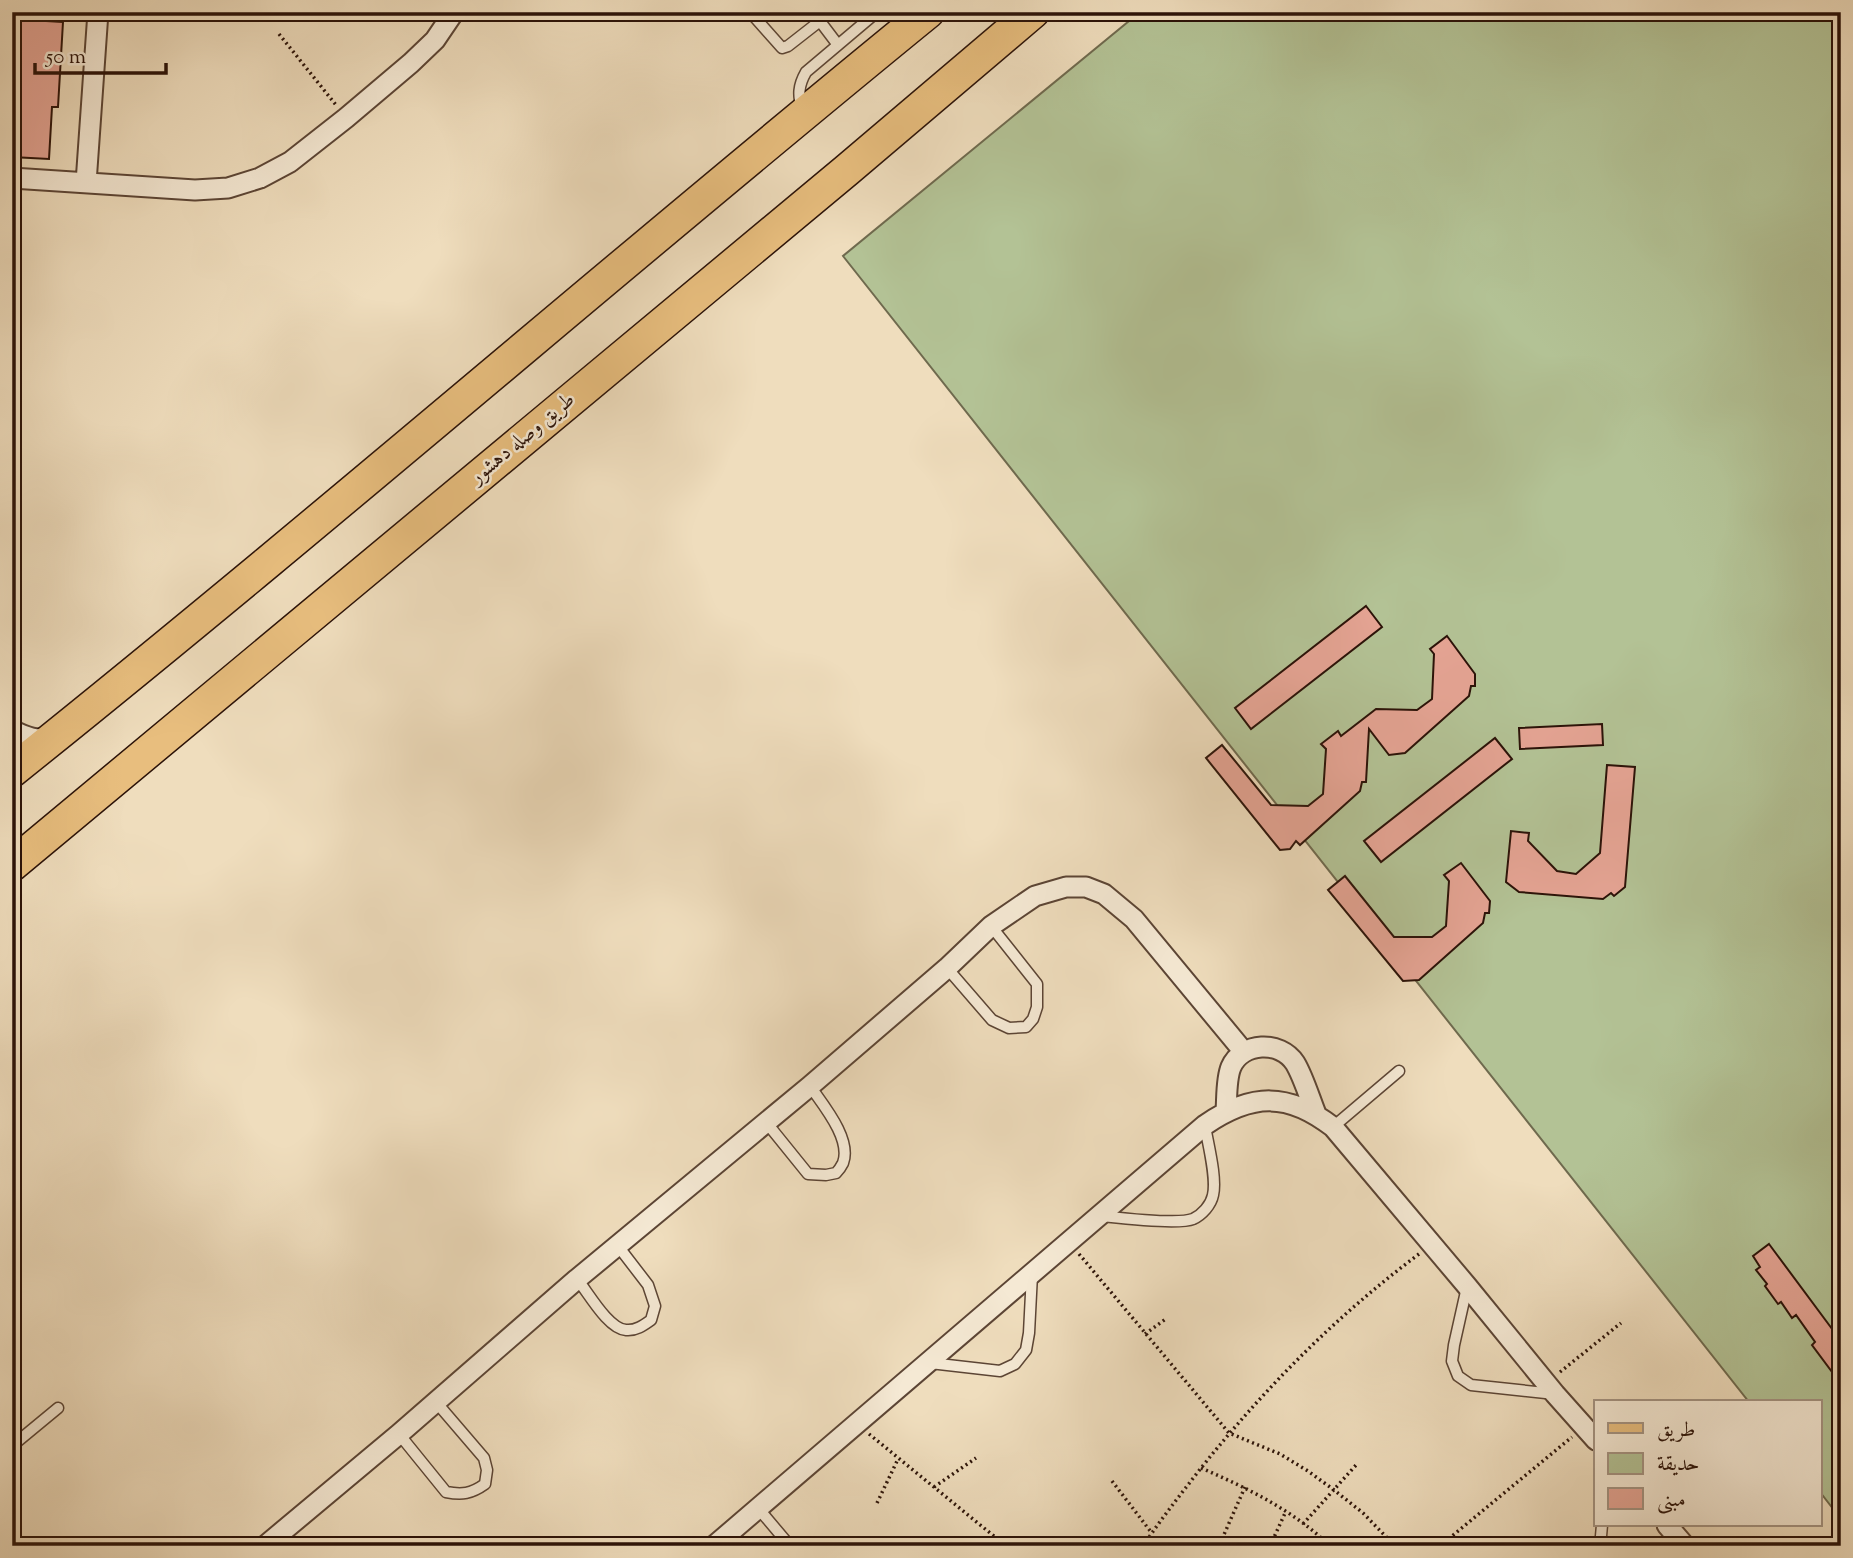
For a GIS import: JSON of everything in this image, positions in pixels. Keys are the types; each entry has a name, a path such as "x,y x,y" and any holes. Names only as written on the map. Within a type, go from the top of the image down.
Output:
{"main road":[{"path":"12,771 249,579 928,12"},
{"name":"طريق وصله دهشور","path":"12,864 826,188 1032,12"}],"street":[{"path":"86,183 98,12"},
{"path":"12,178 195,190 229,188 260,178 290,162 346,118 435,40 454,12"},
{"path":"12,730 28,738 42,740 55,737"},
{"path":"265,1546 577,1279 810,1086 947,968 991,926 1035,896 1066,887 1086,887 1104,894 1133,919 1244,1052"},
{"path":"1226,1111 1230,1069 1236,1059 1244,1052 1266,1047 1277,1049 1295,1063 1316,1114"},
{"path":"714,1546 1205,1125 1226,1111 1248,1103 1271,1101 1294,1105 1316,1114 1333,1128 1550,1389 1590,1433"},
{"path":"1668,1526 1685,1546"}],"lane":[{"path":"750,12 782,48 820,21"},
{"path":"813,12 838,45"},
{"path":"859,12 866,21"},
{"path":"803,114 798,95 800,82 806,72 877,12"},
{"path":"947,968 992,1020 1009,1028 1026,1027 1037,1007 1037,984 991,926"},
{"path":"1333,1128 1399,1071"},
{"path":"765,1122 808,1174 836,1173 844,1162 839,1129 810,1086"},
{"path":"1099,1216 1175,1221 1192,1220 1205,1211 1213,1196 1213,1180 1205,1125"},
{"path":"577,1279 611,1323 624,1330 640,1327 651,1320 655,1306 648,1285 618,1246"},
{"path":"928,1363 1000,1371 1015,1364 1026,1350 1031,1274"},
{"path":"1467,1286 1452,1361 1458,1376 1471,1385 1550,1389"},
{"path":"399,1434 446,1492 461,1495 485,1485 487,1470 484,1458 436,1402"},
{"path":"12,1446 58,1408"},
{"path":"758,1508 790,1546"},
{"path":"1602,1526 1603,1546"}],"path":[{"path":"279,34 346,118"},
{"path":"1068,1242 1229,1433 1280,1454 1335,1490 1363,1513 1395,1546"},
{"path":"1143,1546 1161,1518 1265,1391 1334,1323 1431,1244"},
{"path":"1145,1334 1167,1318"},
{"path":"1550,1389 1621,1323"},
{"path":"856,1424 1006,1546"},
{"path":"1440,1546 1590,1433"},
{"path":"933,1487 976,1458"},
{"path":"877,1503 898,1459"},
{"path":"1303,1524 1357,1464"},
{"path":"1201,1468 1245,1487 1286,1511 1330,1546"},
{"path":"1112,1480 1151,1533"},
{"path":"1222,1539 1245,1487"},
{"path":"1269,1546 1286,1511"},
{"path":"1149,1546 1206,1537 1239,1540 1261,1546"}],"green space":[{"path":"1140,12 1841,12 1841,1519 1822,1495 1822,1400 1747,1400 843,256"}],"building":[{"path":"12,19 63,22 58,107 52,107 49,159 12,157"},
{"path":"1366,606 1382,627 1251,729 1235,708"},
{"path":"1447,636 1475,674 1475,686 1471,686 1469,696 1405,753 1389,755 1369,729 1366,782 1362,782 1360,791 1300,845 1296,841 1290,849 1280,850 1206,758 1222,745 1271,805 1308,806 1323,794 1326,749 1321,744 1338,731 1341,736 1376,709 1417,710 1432,699 1434,654 1430,649"},
{"path":"1602,724 1603,745 1520,749 1519,728"},
{"path":"1495,738 1512,759 1381,862 1364,841"},
{"path":"1607,765 1635,767 1625,887 1614,896 1611,893 1603,899 1519,892 1506,882 1511,831 1529,833 1528,841 1557,871 1576,874 1600,853"},
{"path":"1461,863 1490,901 1489,913 1485,913 1483,923 1419,980 1403,981 1328,890 1345,876 1394,937 1432,937 1446,926 1449,881 1444,875"},
{"path":"1769,1244 1841,1341 1841,1384 1812,1345 1815,1342 1796,1315 1792,1318 1781,1302 1778,1304 1756,1270 1760,1267 1753,1256"}]}
